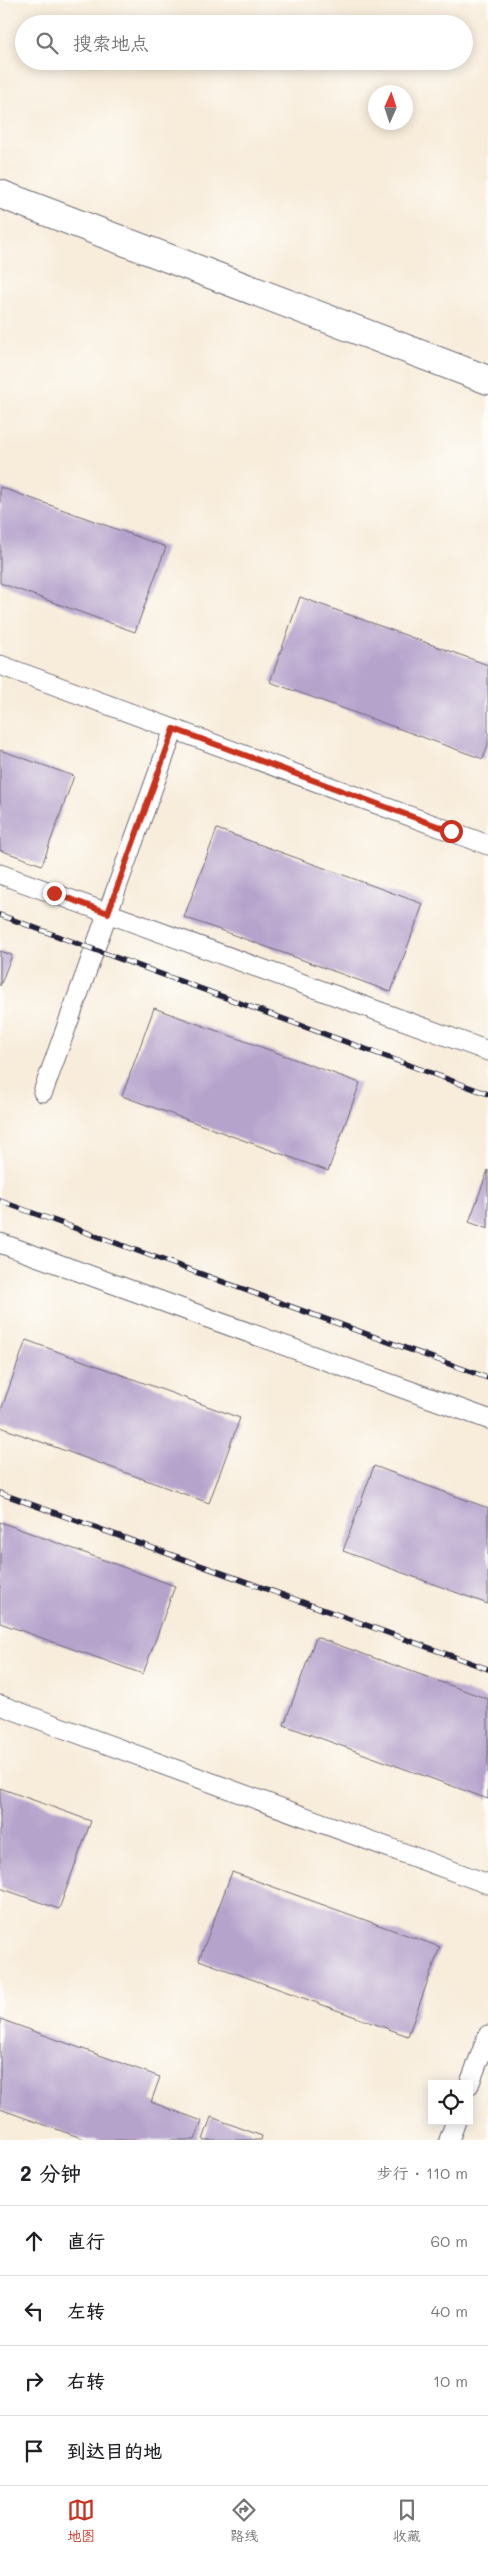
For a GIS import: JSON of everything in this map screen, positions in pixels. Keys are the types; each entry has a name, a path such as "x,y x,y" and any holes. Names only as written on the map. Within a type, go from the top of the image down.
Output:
{"street":[{"path":"0,194 488,380"}],"lane":[{"path":"0,665 488,845"},
{"path":"43,1092 174,729"},
{"path":"0,874 488,1051"},
{"path":"0,1243 488,1419"},
{"path":"0,1704 488,1884"},
{"path":"471,2080 488,2035"},
{"path":"449,2140 455,2125"}],"building":[{"path":"0,487 166,547 135,632 0,583"},
{"path":"300,597 488,665 488,745 483,759 270,682"},
{"path":"0,750 74,776 42,865 0,850"},
{"path":"217,829 423,904 391,992 184,917"},
{"path":"0,951 12,955 0,986"},
{"path":"154,1008 360,1083 328,1171 122,1096"},
{"path":"488,1170 488,1229 469,1222"},
{"path":"26,1340 240,1418 209,1503 0,1427 0,1413"},
{"path":"374,1466 488,1508 488,1604 343,1551"},
{"path":"0,1522 175,1586 143,1674 0,1623"},
{"path":"316,1637 488,1699 488,1799 284,1725"},
{"path":"0,1788 91,1821 59,1909 0,1888"},
{"path":"232,1872 440,1947 408,2036 199,1960"},
{"path":"0,2019 160,2077 151,2102 202,2121 195,2140 87,2140 0,2109"},
{"path":"211,2117 262,2136 261,2140 203,2140"}],"railway":[{"path":"0,915 488,1094"},
{"path":"0,1201 488,1378"},
{"path":"0,1493 488,1669"}],"route":[{"path":"54,893 108,913 174,729 451,831"}]}
